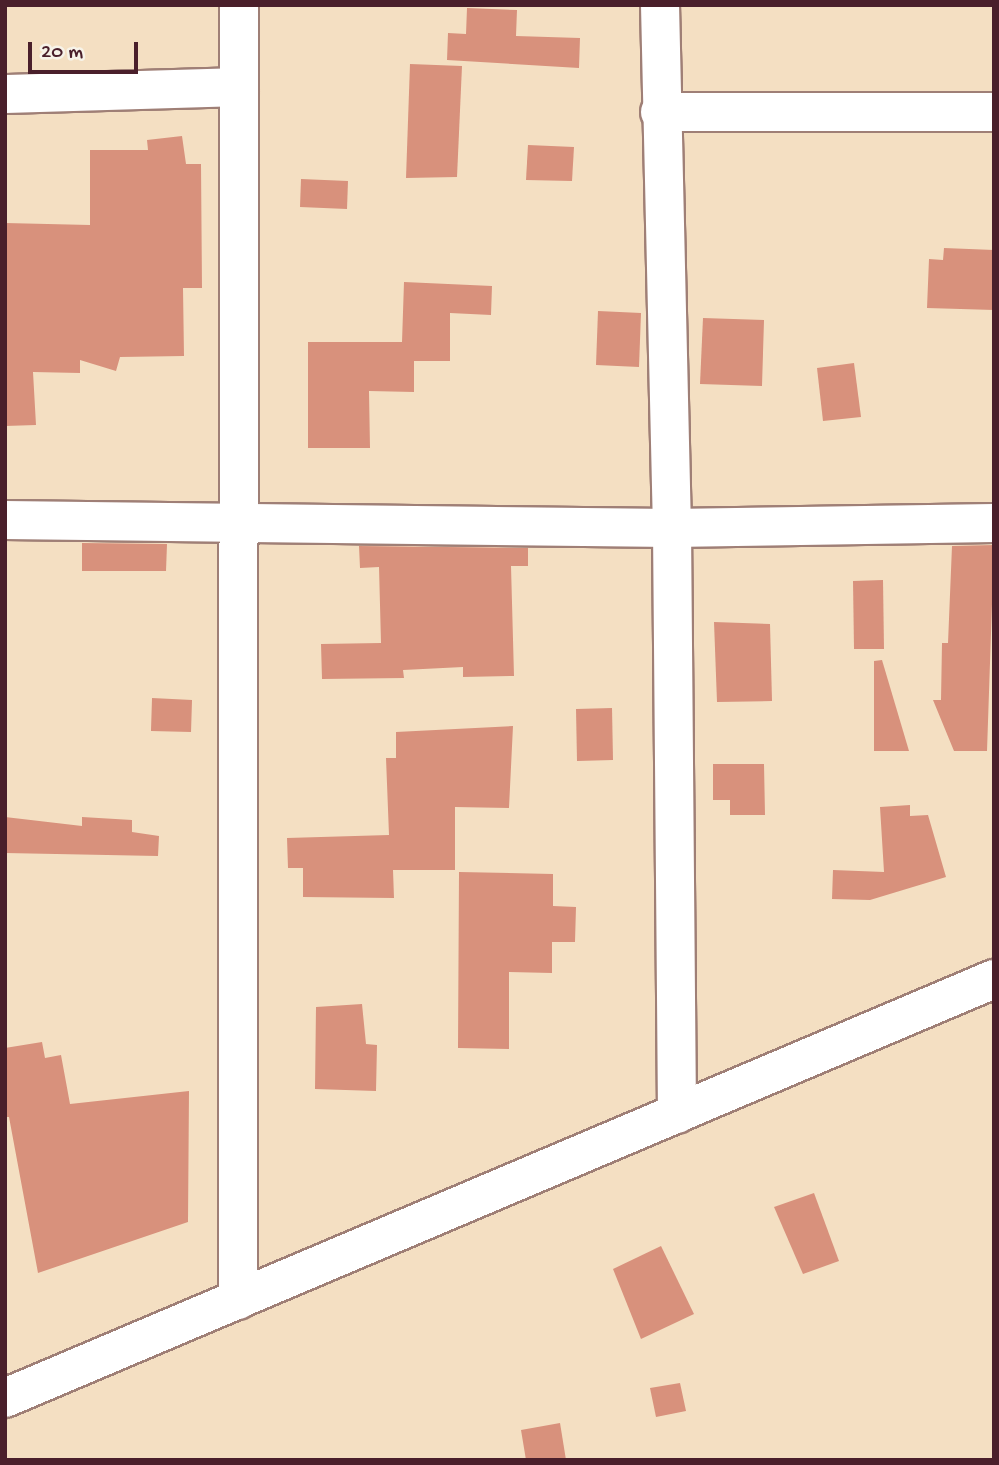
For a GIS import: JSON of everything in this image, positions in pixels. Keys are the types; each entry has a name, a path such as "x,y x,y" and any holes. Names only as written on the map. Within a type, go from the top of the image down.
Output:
{"street":[{"path":"238,1300 242,522 239,5"},
{"path":"660,5 660,112 672,528 677,1114"},
{"path":"5,94 239,87"},
{"path":"660,112 994,112"},
{"path":"5,520 672,528 994,523"},
{"path":"5,1398 994,979"}],"building":[{"path":"467,8 517,10 516,36 580,38 579,68 447,60 448,33 466,34"},
{"path":"410,64 462,66 457,177 406,178"},
{"path":"182,136 186,164 201,164 202,288 183,288 184,356 120,357 116,371 80,360 80,373 33,372 36,425 5,426 5,223 90,225 90,150 148,150 147,140"},
{"path":"528,145 574,147 572,181 526,180"},
{"path":"301,179 348,181 347,209 300,207"},
{"path":"944,248 994,250 994,310 927,308 929,259 943,260"},
{"path":"404,282 492,286 491,315 450,313 450,361 414,361 414,392 369,391 370,448 308,448 308,342 402,342"},
{"path":"598,311 641,313 639,367 596,365"},
{"path":"703,318 764,320 762,386 700,384"},
{"path":"854,363 861,417 823,421 817,368"},
{"path":"82,543 167,544 166,571 82,571"},
{"path":"994,545 987,751 954,751 933,700 941,700 942,643 948,643 952,546"},
{"path":"359,546 528,548 528,566 511,566 514,676 463,677 463,667 403,670 404,678 322,679 321,644 381,643 379,567 360,568"},
{"path":"883,580 884,649 854,649 853,581"},
{"path":"714,622 770,624 772,701 717,702"},
{"path":"882,660 909,751 874,751 874,661"},
{"path":"152,698 192,700 191,732 151,731"},
{"path":"612,708 613,760 577,761 576,709"},
{"path":"513,726 509,808 455,807 455,870 393,870 394,898 303,897 303,868 288,868 287,838 389,835 386,758 396,758 396,732"},
{"path":"713,764 764,764 765,815 730,815 730,800 713,800"},
{"path":"910,805 910,816 928,815 946,877 870,900 832,899 833,870 884,872 880,807"},
{"path":"5,817 82,826 82,817 132,820 132,832 159,836 158,856 5,853"},
{"path":"459,872 553,874 553,906 576,907 575,942 552,942 552,973 509,972 509,1049 458,1048"},
{"path":"362,1004 366,1044 377,1045 376,1091 315,1089 316,1007"},
{"path":"42,1042 45,1058 61,1055 70,1104 189,1091 188,1222 38,1273 9,1117 5,1117 5,1048"},
{"path":"814,1193 839,1261 803,1274 774,1207"},
{"path":"661,1246 694,1314 641,1339 613,1269"},
{"path":"680,1383 686,1411 656,1417 650,1388"},
{"path":"560,1423 566,1460 526,1460 521,1430"}]}
